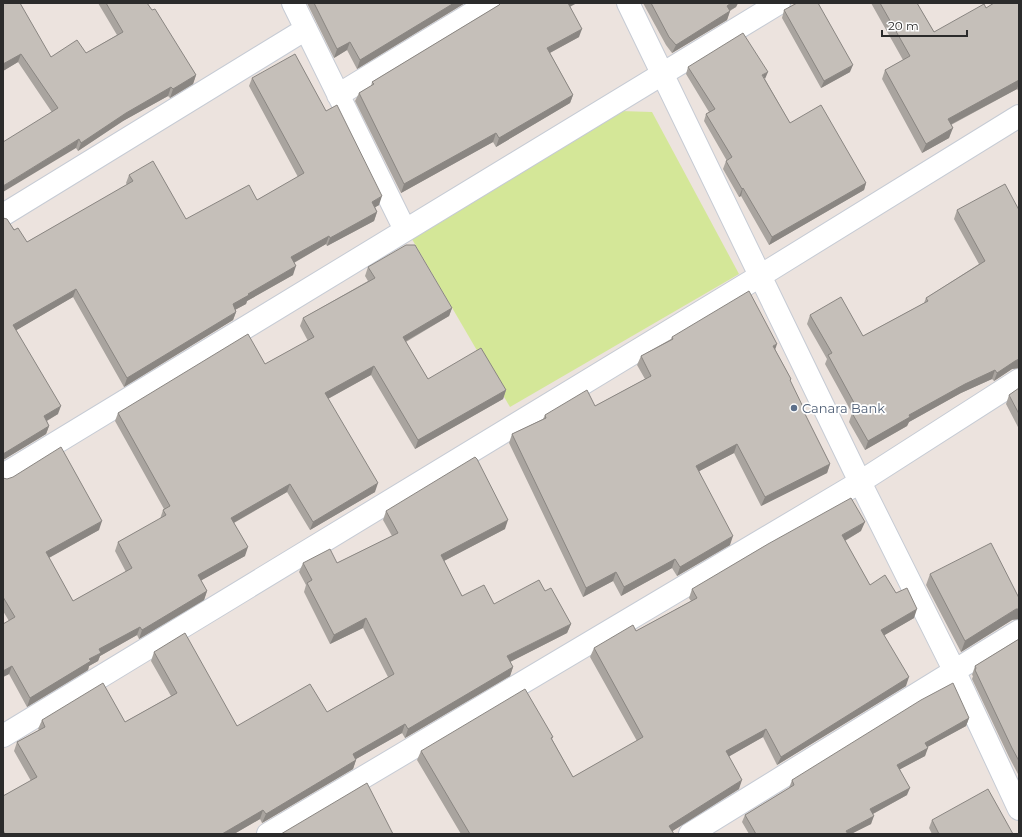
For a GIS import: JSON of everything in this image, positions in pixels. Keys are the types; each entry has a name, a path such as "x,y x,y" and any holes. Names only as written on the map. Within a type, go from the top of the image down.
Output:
{"street":[{"path":"293,3 405,230"},
{"path":"338,95 489,3"},
{"path":"628,3 860,482 954,670 1019,809"},
{"path":"3,476 779,3"},
{"path":"3,215 306,29"},
{"path":"3,736 760,276 1019,116"},
{"path":"268,834 860,482 1019,380"},
{"path":"690,834 1019,631"}],"green space":[{"path":"620,111 652,112 739,274 510,407 409,234"}],"building":[{"path":"3,3 20,3 51,57 77,40 86,53 123,32 106,3 147,3 152,10 155,9 196,75 173,89 171,87 126,113 81,143 79,139 3,186 3,142 58,108 21,54 3,64"},
{"path":"314,3 454,3 360,60 350,42 337,49"},
{"path":"501,3 568,3 582,29 547,48 573,95 499,138 496,133 404,184 359,93 374,84 372,82"},
{"path":"651,3 731,3 727,6 730,11 676,45 669,37"},
{"path":"797,3 818,3 853,65 824,81 784,10"},
{"path":"880,3 917,3 934,32 984,4 986,8 994,3 1019,3 1019,80 948,119 953,128 926,144 885,70 910,56"},
{"path":"743,33 768,72 762,75 790,123 821,105 866,183 772,237 726,161 732,157 706,114 715,109 688,67"},
{"path":"295,54 326,111 337,105 382,196 372,202 377,212 330,238 329,236 291,257 296,266 233,304 236,312 127,378 76,289 13,325 61,406 44,416 49,426 3,454 3,218 7,219 14,230 18,228 27,242 133,181 129,175 153,161 186,219 249,185 257,200 304,173 252,78"},
{"path":"1005,184 1019,210 1019,359 997,373 995,370 965,384 909,415 910,417 868,441 852,413 858,410 828,355 832,353 810,315 841,297 863,336 928,301 926,298 985,261 957,210"},
{"path":"406,245 415,245 452,308 403,337 428,379 481,348 506,390 418,440 374,366 325,393 378,483 313,522 290,484 231,518 248,547 198,575 207,591 142,630 140,627 99,649 101,653 89,659 91,661 30,698 12,666 3,671 3,624 15,617 3,597 3,478 7,479 13,477 61,447 102,521 46,552 73,601 132,568 118,542 166,515 163,510 170,506 118,413 248,334 265,364 314,337 303,318 375,278 368,267"},
{"path":"749,291 777,344 773,346 791,379 790,380 804,409 803,410 830,464 765,497 737,444 696,466 733,536 680,567 675,559 624,587 616,572 586,588 512,434 546,418 545,415 587,390 595,406 651,376 641,356 673,339 672,337"},
{"path":"1019,388 1019,414 1009,395"},
{"path":"475,457 508,520 441,555 462,596 484,585 494,604 539,580 545,591 551,588 571,624 507,656 513,667 408,729 405,724 353,754 356,760 266,814 263,810 222,834 5,834 3,830 3,796 37,777 17,742 45,727 42,720 103,683 125,722 177,693 154,652 185,633 237,726 310,684 327,712 394,674 366,618 334,635 307,583 312,580 303,563 330,549 337,563 398,533 386,511"},
{"path":"851,498 865,522 842,535 870,585 885,575 896,593 907,588 917,609 881,630 909,677 781,757 766,729 726,751 742,780 669,826 674,834 470,834 421,751 525,689 553,737 551,738 573,777 643,737 594,648 633,625 636,631 697,598 692,589 768,544"},
{"path":"991,543 1019,598 1019,609 1016,609 965,641 930,574"},
{"path":"1019,639 1019,761 975,670 975,666"},
{"path":"953,683 969,718 925,743 928,748 897,765 910,788 870,809 874,816 846,831 848,834 756,834 745,815 794,785 792,780 921,700"},
{"path":"367,783 393,834 281,834"},
{"path":"988,789 1013,834 939,834 932,820"}],"place":[{"name":"Canara Bank","path":"794,408"}]}
